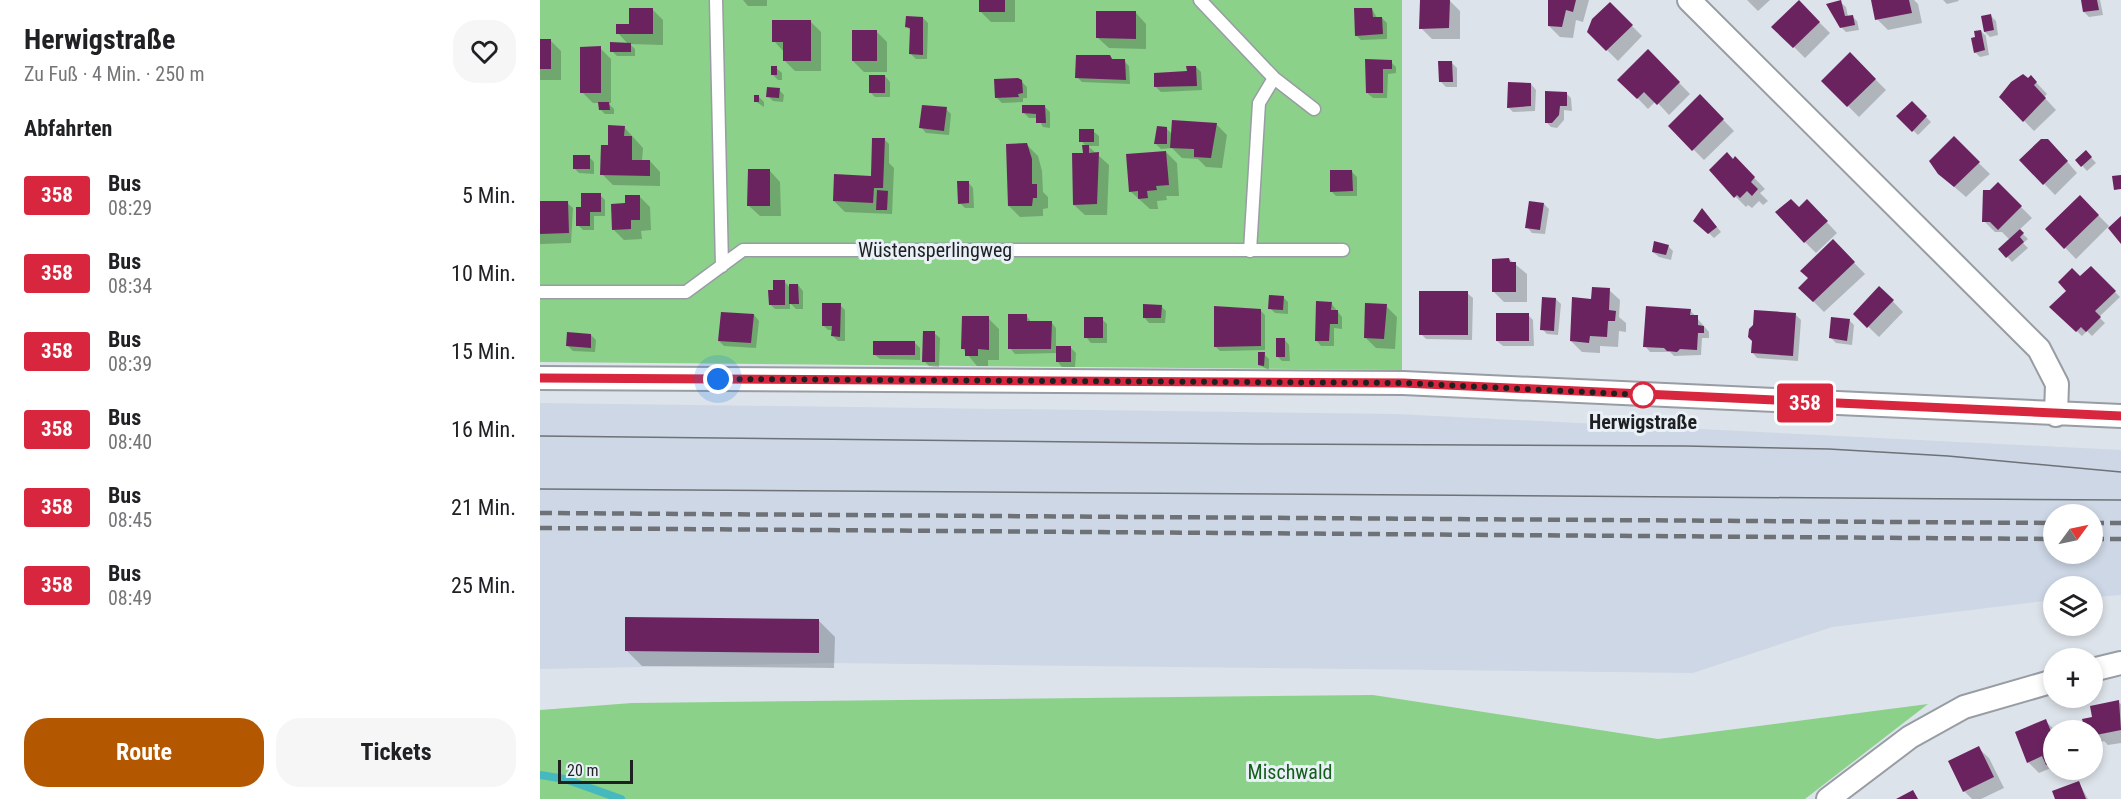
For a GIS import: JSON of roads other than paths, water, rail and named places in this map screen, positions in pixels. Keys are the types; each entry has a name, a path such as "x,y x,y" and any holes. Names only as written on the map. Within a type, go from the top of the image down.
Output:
{"street":[{"path":"1689,0 2038,349 2057,384 2056,415"},
{"path":"540,378 1403,383 2056,415 2121,416"},
{"path":"2103,667 2121,663"},
{"path":"1828,799 1910,736 1964,707 2043,684"}],"lane":[{"path":"716,0 722,266"},
{"path":"1200,0 1274,78 1314,109"},
{"path":"1251,250 1259,103 1274,78"},
{"name":"Wüstensperlingweg","path":"540,292 686,292 743,250 1343,250"}],"waterway":[{"path":"540,775 565,779 621,799"}],"tram line":[{"path":"540,436 1829,449 1948,456 2121,472"},
{"path":"540,489 2121,500"}],"railway":[{"path":"540,513 2043,523"},
{"path":"2103,523 2121,523"},
{"path":"540,528 2043,539"},
{"path":"2103,539 2121,539"}],"place":[{"name":"Herwigstraße","path":"1643,395"}],"park label":[{"name":"Mischwald","path":"1290,772"}]}
